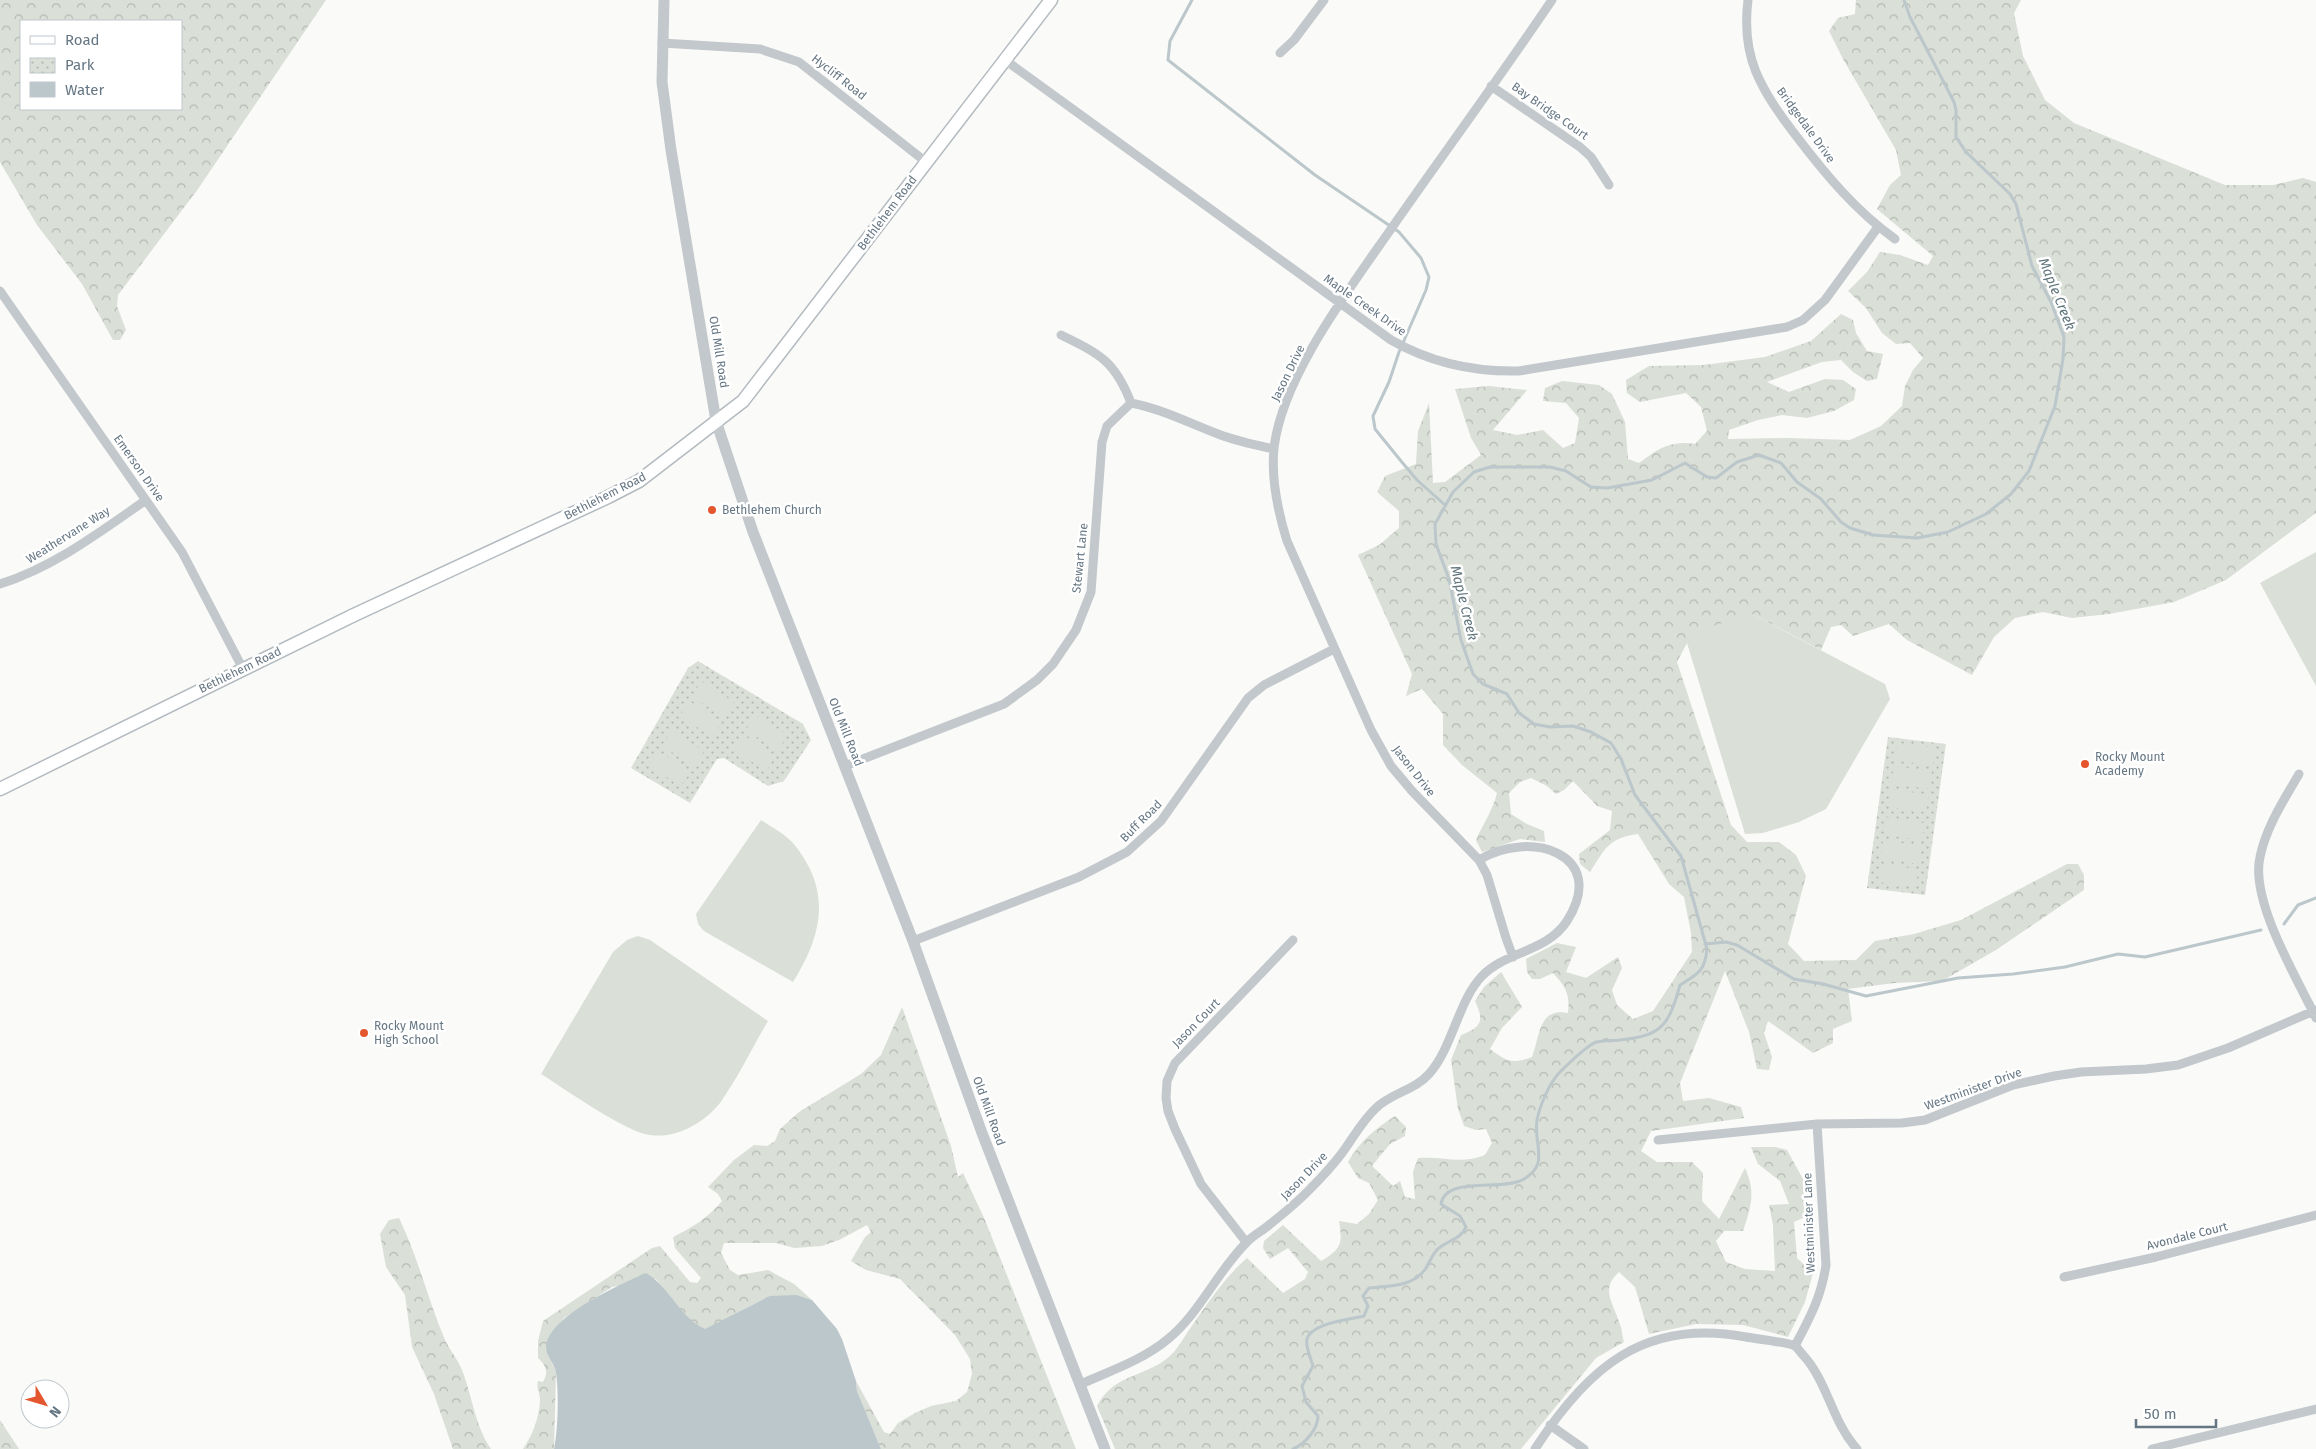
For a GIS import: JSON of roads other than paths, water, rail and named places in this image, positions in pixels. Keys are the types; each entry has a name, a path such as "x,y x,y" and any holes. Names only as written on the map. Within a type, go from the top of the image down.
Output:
{"main road":[{"name":"Bethlehem Road","path":"0,789 243,669 639,481 742,401 1051,0"}],"street":[{"name":"Old Mill Road","path":"664,0 662,82 671,150 716,421 753,532 913,941 1045,1299 1081,1384 1105,1449"},
{"path":"1280,53 1294,40 1324,0"},
{"name":"Jason Drive","path":"1513,957 1487,875 1479,860 1459,838 1433,815 1392,766 1371,730 1287,541 1279,514 1274,449 1282,415 1295,382 1340,302 1552,0"},
{"name":"Bridgedale Drive","path":"1748,0 1747,31 1755,70 1775,108 1830,179 1878,227 1895,239"},
{"name":"Hycliff Road","path":"662,43 760,49 799,62 926,162"},
{"name":"Maple Creek Drive","path":"1005,60 1391,340 1440,362 1477,370 1519,371 1787,328 1803,320 1825,300 1878,227"},
{"name":"Bay Bridge Court","path":"1491,86 1580,147 1591,157 1609,185"},
{"name":"Emerson Drive","path":"0,291 182,552 243,669"},
{"path":"1061,335 1104,358 1117,372 1131,403 1178,416 1218,434 1274,449"},
{"name":"Stewart Lane","path":"845,766 1004,704 1037,680 1053,664 1076,630 1091,592 1102,442 1107,426 1131,403"},
{"name":"Weathervane Way","path":"0,584 32,574 62,557 146,500"},
{"name":"Buff Road","path":"913,941 1079,877 1127,852 1162,821 1248,698 1264,685 1334,649"},
{"path":"2299,774 2266,837 2258,873 2259,887 2276,934 2315,1013"},
{"name":"Jason Drive","path":"1081,1384 1150,1352 1168,1340 1181,1327 1246,1242 1291,1208 1310,1189 1341,1154 1377,1107 1417,1085 1428,1076 1437,1064 1472,992 1482,977 1493,968 1536,947 1561,929 1575,906 1579,894 1580,881 1575,868 1565,858 1536,846 1505,848 1492,852 1479,860"},
{"name":"Jason Court","path":"1246,1242 1211,1198 1190,1162 1168,1111 1168,1081 1175,1063 1293,940"},
{"name":"Westminister Drive","path":"1658,1140 1816,1124 1902,1123 1924,1120 2013,1085 2054,1076 2081,1072 2146,1069 2178,1065 2228,1048 2315,1013"},
{"name":"Westminister Lane","path":"1794,1346 1816,1307 1823,1288 1826,1265 1816,1124"},
{"name":"Avondale Court","path":"2064,1277 2164,1255 2316,1215"},
{"path":"1535,1449 1550,1425 1589,1379 1617,1358 1643,1345 1665,1338 1707,1332 1732,1334 1794,1346 1813,1366 1842,1429 1857,1449"},
{"path":"2152,1449 2316,1409"},
{"path":"1550,1425 1584,1449"}],"water":[{"path":"646,1273 662,1286 688,1317 705,1329 770,1296 796,1295 812,1300 837,1329 842,1339 856,1381 857,1391 881,1449 554,1449 558,1390 555,1370 546,1351 549,1336 558,1325 587,1303 603,1293"}],"waterway":[{"path":"1192,0 1170,41 1168,60 1315,175 1399,232 1421,258 1429,277 1426,290 1399,352 1389,382 1373,416 1375,429 1417,480 1445,505"},
{"name":"Maple Creek","path":"1293,1449 1310,1436 1316,1426 1318,1416 1306,1402 1302,1386 1313,1366 1307,1345 1307,1339 1310,1334 1315,1329 1323,1326 1364,1316 1368,1306 1363,1296 1369,1288 1393,1286 1415,1279 1426,1268 1437,1250 1464,1231 1466,1227 1460,1216 1441,1204 1445,1195 1452,1190 1463,1187 1513,1183 1531,1174 1536,1168 1539,1154 1536,1129 1538,1114 1545,1095 1559,1073 1594,1043 1634,1038 1646,1035 1662,1026 1672,1009 1680,985 1700,971 1706,956 1707,949 1681,856 1635,795 1621,759 1611,743 1591,732 1573,726 1550,727 1534,724 1519,713 1507,694 1483,684 1473,674 1461,640 1449,579 1436,544 1435,524 1453,492 1474,472 1490,467 1550,467 1566,471 1591,487 1607,488 1652,480 1685,463 1707,477 1716,478 1737,462 1759,455 1781,463 1797,482 1821,499 1841,522 1850,528 1873,535 1917,538 1948,532 1986,514 2011,494 2029,471 2055,406 2063,359 2064,337 2051,302 2032,266 2016,204 2010,194 1966,152 1956,137 1956,110 1954,102 1910,17 1904,0"},
{"path":"2284,924 2298,905 2316,898"},
{"path":"1705,944 1726,942 1737,945 1794,979 1823,984 1866,996 1958,978 2013,974 2065,967 2118,954 2145,957 2261,930"}],"place":[{"name":"Bethlehem Church","path":"712,510"},
{"name":"Rocky Mount Academy","path":"2085,764"},
{"name":"Rocky Mount High School","path":"364,1033"}]}
